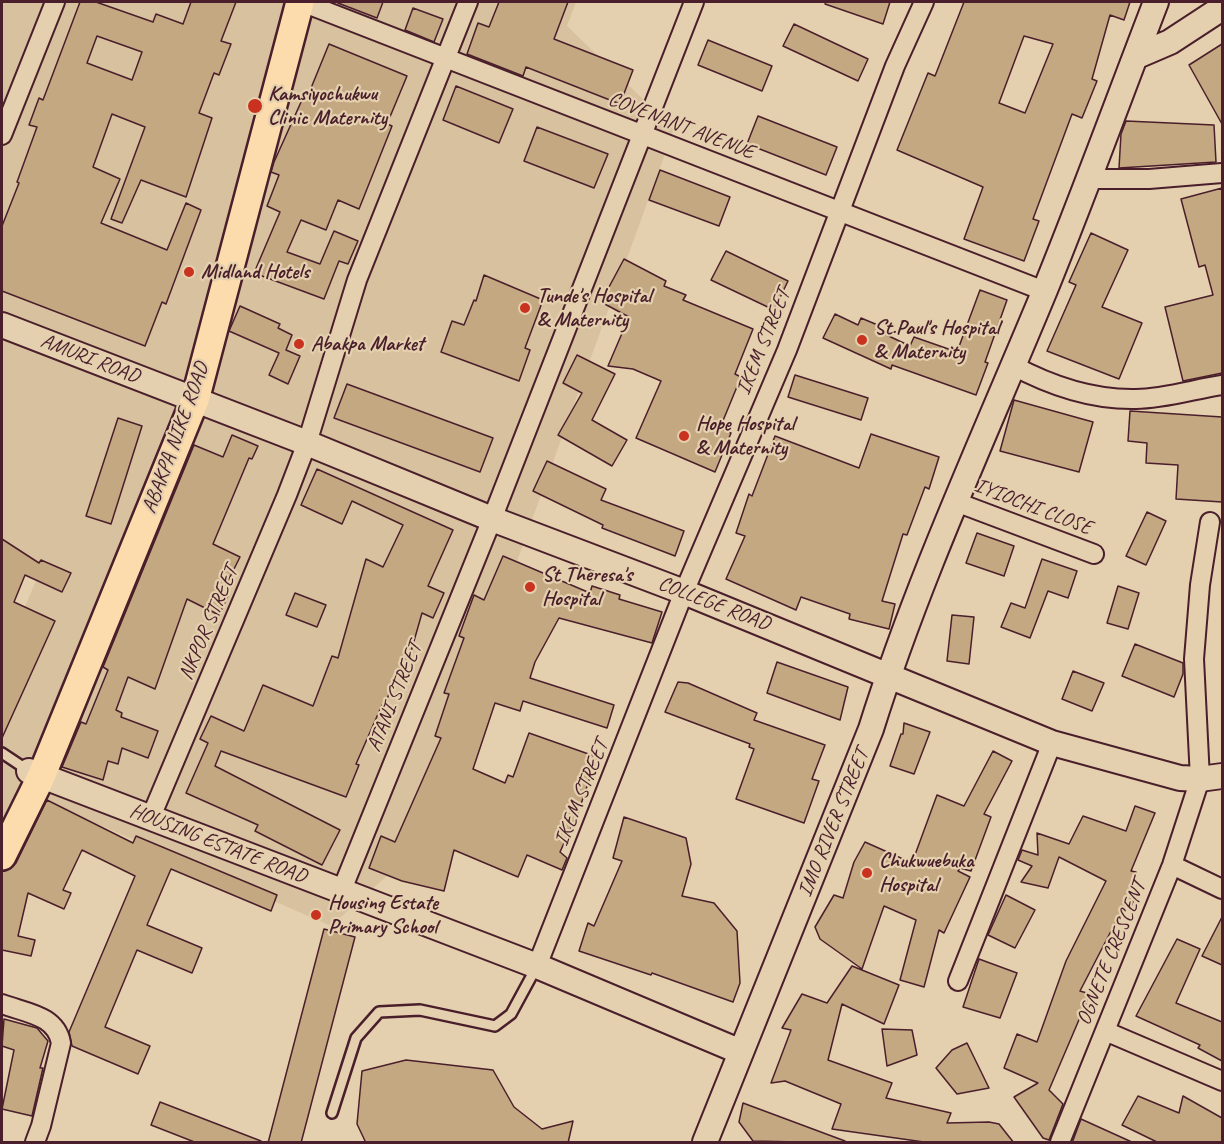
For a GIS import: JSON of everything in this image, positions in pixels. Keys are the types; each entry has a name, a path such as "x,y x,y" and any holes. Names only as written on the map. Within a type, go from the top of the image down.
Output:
{"main road":[{"name":"ABAKPA NIKE ROAD","path":"187,396 287,2"},
{"name":"ABAKPA NIKE ROAD","path":"2,856 187,396 301,2"},
{"name":"ABAKPA NIKE ROAD","path":"2,825 35,774"}],"street":[{"path":"2,135 55,2"},
{"name":"COVENANT AVENUE","path":"301,2 445,56 642,136 1044,291"},
{"path":"445,56 468,2"},
{"path":"642,136 694,2"},
{"name":"IKEM STREET","path":"537,966 684,592 787,350 895,66 924,2"},
{"name":"IMO RIVER STREET","path":"705,1143 867,738 888,676 956,502 1089,180 1156,2"},
{"path":"1135,57 1170,42 1222,8"},
{"name":"NKPOR STREET","path":"150,819 307,443 357,280 445,56"},
{"name":"ATANI STREET","path":"341,892 492,519 642,136"},
{"path":"1089,180 1149,179 1222,173"},
{"name":"AMURI ROAD","path":"2,326 187,396"},
{"path":"1012,365 1036,378 1084,393 1136,399 1222,385"},
{"name":"COLLEGE ROAD","path":"187,396 492,519 684,592 1053,743 1180,778 1211,778"},
{"name":"IYIOCHI CLOSE","path":"956,502 1094,554"},
{"path":"1210,522 1200,585 1194,659 1211,778"},
{"path":"958,981 1053,743"},
{"name":"HOUSING ESTATE ROAD","path":"35,774 537,966 741,1052"},
{"name":"OGNETE CRESCENT","path":"1060,1143 1172,866 1211,778"},
{"path":"1172,866 1222,890"},
{"path":"2,1004 51,1022 59,1030 61,1043 42,1126 35,1143"},
{"path":"1105,1031 1222,1081"}],"lane":[{"path":"2,753 35,774"},
{"path":"332,1113 356,1038 379,1012 420,1010 495,1026 512,1014 537,966"}],"shaded area":[{"name":"Abakpa Market","path":"2,2 576,2 567,26 674,129 517,561 398,866 331,926 52,804 2,912 2,661 38,576 2,558"}],"building":[{"path":"80,2 96,2 153,22 156,14 183,24 191,2 236,2 221,41 231,44 219,75 214,73 199,113 212,118 186,197 141,180 122,223 111,219 145,127 112,114 93,167 120,179 101,223 167,250 186,203 201,210 166,304 162,302 145,346 2,291 2,226 37,127 29,125 39,98 43,100","holes":["97,36 142,52 132,80 87,63"]},
{"path":"338,2 383,2 377,18"},
{"path":"499,2 568,2 554,39 633,70 620,104 526,67 523,76 467,54 478,23 489,27"},
{"path":"826,2 890,2 883,24 825,4"},
{"path":"964,2 1130,2 1124,20 1110,15 1092,79 1097,81 1082,118 1072,114 1033,219 1039,221 1024,261 964,239 983,187 897,150 928,73 935,76","holes":["1024,36 1053,44 1025,113 999,103"]},
{"path":"413,8 443,19 434,42 405,30"},
{"path":"794,24 868,59 858,81 783,46"},
{"path":"708,40 772,66 762,91 698,65"},
{"path":"329,44 407,76 387,124 392,126 359,209 338,200 326,230 301,220 287,252 320,264 334,231 358,241 348,264 339,261 324,299 254,273 280,212 267,206 279,175 271,172 274,162 306,91 309,93"},
{"path":"1222,44 1222,124 1189,65"},
{"path":"456,86 513,109 499,143 443,120"},
{"path":"758,116 837,147 826,175 747,144"},
{"path":"1126,121 1214,125 1216,162 1119,168 1121,134"},
{"path":"537,127 608,154 594,188 524,161"},
{"path":"660,170 730,197 719,226 649,200"},
{"path":"1222,188 1222,373 1183,381 1165,307 1213,295 1205,265 1199,267 1181,199"},
{"path":"1091,233 1128,250 1102,307 1142,323 1119,379 1047,351 1076,285 1069,282"},
{"path":"726,251 788,281 774,310 711,280"},
{"path":"624,259 666,281 664,286 686,295 683,300 753,329 735,374 741,377 720,428 731,433 715,472 636,438 661,381 633,369 608,366 629,317 601,302"},
{"path":"484,275 543,300 525,348 530,350 519,381 441,352 452,321 464,325 474,300 476,301"},
{"path":"980,290 1007,300 976,395 892,365 891,369 823,338 835,314 858,325 861,318 880,326 878,331 910,346 914,337 957,352"},
{"path":"240,306 280,324 278,328 292,335 286,350 300,356 288,384 269,375 279,353 229,331"},
{"path":"577,355 615,374 592,420 627,440 612,466 558,435 582,393 563,383"},
{"path":"795,375 868,398 861,420 788,397"},
{"path":"347,384 493,438 480,472 334,418"},
{"path":"1014,400 1093,422 1079,472 1000,451"},
{"path":"1130,411 1222,417 1222,502 1176,499 1178,465 1146,463 1147,443 1128,441"},
{"path":"118,418 142,426 111,524 86,516"},
{"path":"871,434 939,457 929,489 925,487 907,535 903,534 882,601 895,604 889,629 849,619 850,614 801,597 796,610 726,579 745,536 736,533 749,494 752,496 775,436 859,468"},
{"path":"232,435 258,446 252,459 249,458 213,544 240,557 222,593 228,596 219,615 187,599 155,689 128,677 116,710 122,713 121,717 158,731 148,758 122,748 118,764 108,761 103,780 62,767 81,722 86,724 108,670 103,667 194,445 223,457"},
{"path":"547,461 606,489 601,500 684,531 675,556 602,528 603,525 533,491"},
{"path":"317,469 453,530 428,586 444,593 433,618 422,613 408,662 403,661 384,706 382,705 356,764 359,765 346,797 221,751 215,766 340,830 322,865 255,831 258,825 186,793 208,743 200,739 211,716 244,731 263,685 313,706 332,656 338,658 366,559 383,567 403,525 352,501 342,524 301,505"},
{"path":"1147,512 1166,521 1146,565 1126,556"},
{"path":"977,533 1014,546 1004,576 966,563"},
{"path":"2,539 39,563 41,560 71,573 62,592 25,575 14,602 55,621 2,738"},
{"path":"503,556 590,593 592,586 620,595 619,599 662,612 652,643 559,618 535,662 530,678 614,705 607,728 523,701 520,711 495,703 473,769 505,783 508,775 513,777 529,733 597,757 579,810 560,852 567,858 562,870 527,855 518,877 454,850 444,891 402,881 369,868 381,836 395,842 441,738 435,736 449,694 444,693 464,638 459,636 474,595 484,600"},
{"path":"1042,559 1077,571 1068,598 1048,591 1030,638 1001,627 1011,603 1025,608"},
{"path":"1118,586 1139,593 1128,629 1107,623"},
{"path":"295,593 326,605 317,627 286,615"},
{"path":"952,615 974,617 969,664 947,661"},
{"path":"1135,644 1183,663 1183,674 1174,697 1122,676"},
{"path":"777,662 848,687 840,720 767,693"},
{"path":"1073,671 1104,683 1092,711 1062,699"},
{"path":"678,682 688,683 757,713 754,720 825,745 812,779 819,781 804,823 736,799 754,749 749,747 750,744 665,712"},
{"path":"904,723 930,732 914,774 890,766 901,734 903,734"},
{"path":"993,751 1012,761 984,814 991,817 971,871 960,868 958,871 970,877 944,933 939,930 924,987 900,980 916,920 884,906 862,969 820,939 815,927 834,895 843,898 854,862 865,842 912,863 937,795 964,806"},
{"path":"47,800 133,843 136,836 277,895 271,911 171,869 147,925 202,948 192,973 137,950 105,1027 150,1046 138,1074 72,1046 69,1032 135,876 82,850 63,890 71,893 64,909 28,893 18,936 35,940 31,956 2,950 2,871 10,869 16,863"},
{"path":"1135,806 1155,813 1131,871 1136,872 1129,892 1136,894 1131,907 1124,906 1080,991 1090,994 1049,1090 1063,1104 1049,1140 1043,1138 1014,1097 1038,1083 1004,1068 1017,1034 1037,1042 1066,961 1106,881 1059,857 1048,888 1021,882 1032,866 1018,860 1022,850 1038,855 1037,833 1069,844 1083,816 1126,831"},
{"path":"624,817 686,838 691,864 682,896 714,903 737,931 740,983 733,1002 652,973 651,975 579,951 588,923 594,926 622,861 613,858"},
{"path":"1006,895 1035,910 1015,948 988,935"},
{"path":"1222,917 1222,965 1202,956"},
{"path":"324,929 355,937 301,1143 268,1143"},
{"path":"1177,939 1200,949 1176,1003 1222,1022 1222,1061 1198,1048 1200,1045 1136,1016"},
{"path":"979,959 1017,973 1000,1018 963,1007"},
{"path":"852,966 899,985 884,1024 842,1004 828,1060 892,1083 886,1098 951,1113 947,1123 989,1122 999,1124 1014,1143 931,1143 832,1129 841,1104 785,1081 771,1083 791,1030 782,1028 802,994 827,1003"},
{"path":"4,1019 37,1028 48,1041 40,1068 43,1068 32,1116 2,1109 14,1050 2,1046"},
{"path":"882,1029 912,1030 917,1055 887,1066"},
{"path":"967,1043 989,1088 957,1094 936,1068 952,1050"},
{"path":"406,1060 493,1070 514,1107 542,1129 573,1121 568,1143 366,1143 357,1124 362,1071"},
{"path":"1138,1096 1179,1113 1183,1096 1222,1118 1222,1143 1159,1143 1122,1125"},
{"path":"160,1102 261,1141 261,1143 197,1143 151,1125"},
{"path":"743,1103 845,1141 845,1143 753,1141 739,1122"},
{"path":"1081,1119 1134,1143 1072,1143"}],"place":[{"name":"Kamsiyochukwu Clinic Maternity","path":"255,106"},
{"name":"Midland Hotels","path":"189,272"},
{"name":"Tunde's Hospital & Maternity","path":"525,308"},
{"name":"St.Paul's Hospital & Maternity","path":"862,340"},
{"name":"Abakpa Market","path":"299,344"},
{"name":"Hope Hospital & Maternity","path":"684,436"},
{"name":"St Theresa's Hospital","path":"530,587"},
{"name":"Chukwuebuka Hospital","path":"867,873"},
{"name":"Housing Estate Primary School","path":"316,915"}]}
